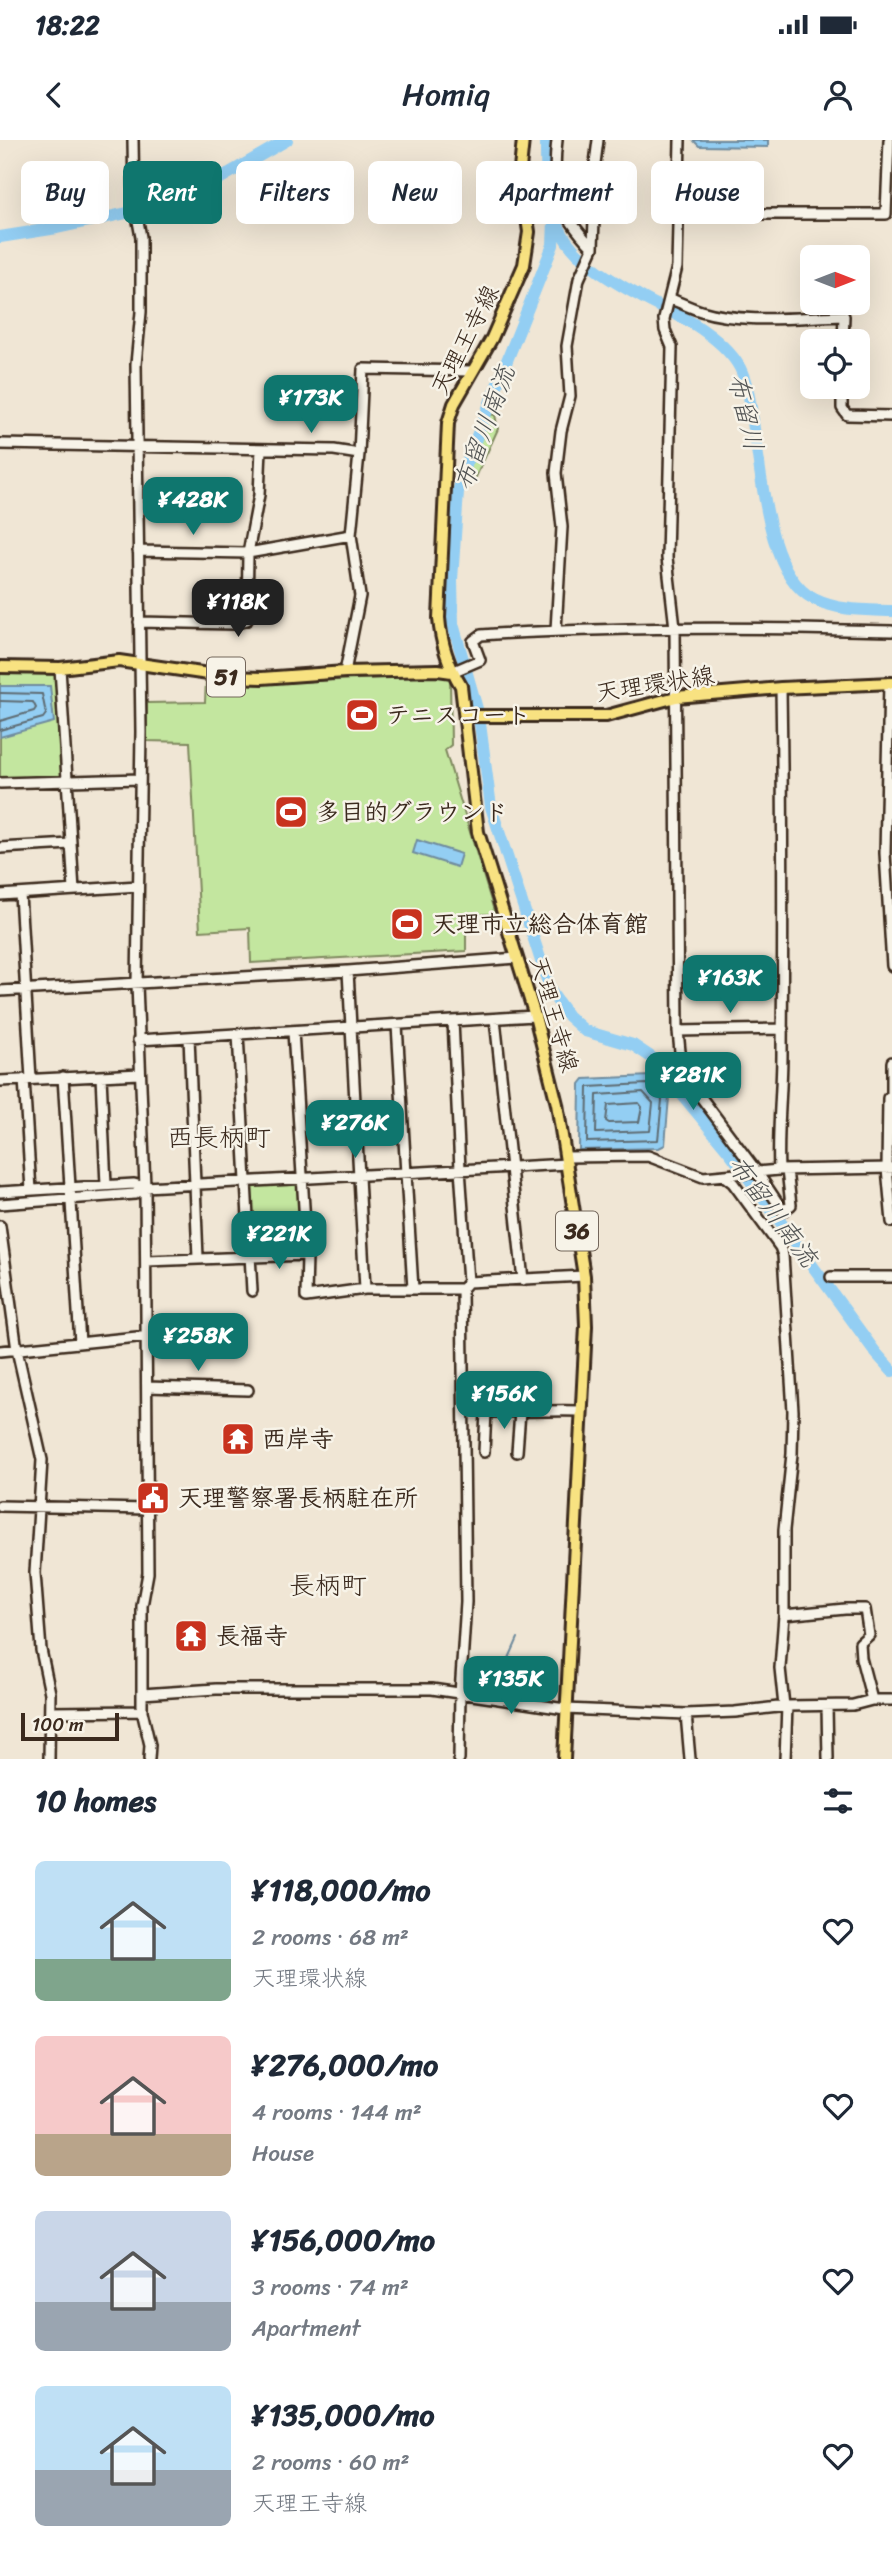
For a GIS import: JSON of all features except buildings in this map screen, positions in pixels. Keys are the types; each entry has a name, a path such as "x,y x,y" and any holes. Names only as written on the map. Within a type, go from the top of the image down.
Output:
{"main road":[{"name":"天理王寺線","path":"523,140 520,169 529,232 528,250 492,338 471,371 454,404 448,423 439,618 441,640 461,686 468,715 478,832 535,1016 557,1104 584,1276 586,1326 564,1759"},
{"name":"51","path":"0,667 60,668 119,661 229,677 262,678 345,672 455,671"},
{"name":"天理環状線","path":"468,715 606,716 676,697 781,688 890,683"}],"street":[{"path":"133,140 134,200 140,226 141,312 136,364 141,664 137,984 145,1187 148,1509 148,1573 142,1606 142,1711 150,1745 149,1759"},
{"path":"557,140 554,170 560,204 578,233 592,249"},
{"path":"556,630 562,527 556,473 561,431 570,396 567,346 582,270 592,249 592,187 598,140"},
{"path":"679,161 680,140"},
{"path":"764,214 886,214 889,140"},
{"path":"678,224 677,267 664,319 672,347 667,558 675,628 678,1031 681,1062 694,1088 783,1211 790,1205 783,1170 784,853 781,688"},
{"path":"670,301 701,311 732,316 844,316 843,329"},
{"path":"345,672 360,597 351,535 359,454 363,369 471,371"},
{"path":"842,399 842,408 847,415 892,416"},
{"path":"0,444 334,450 359,454"},
{"path":"139,622 234,624 247,620 248,553 259,495 261,449"},
{"path":"138,551 248,553 351,535"},
{"path":"455,671 479,661 473,641 478,636 556,630 675,628 892,631"},
{"path":"60,668 74,890"},
{"path":"890,683 885,853 892,966"},
{"path":"0,783 140,779"},
{"path":"0,848 71,844"},
{"path":"0,895 138,886"},
{"path":"20,894 27,989 31,1190"},
{"path":"0,991 348,971 517,958"},
{"path":"348,971 365,1289"},
{"path":"138,1040 535,1016"},
{"path":"495,1019 523,1280"},
{"path":"453,1021 465,1286 466,1602 459,1759"},
{"path":"397,1025 413,1289"},
{"path":"678,1031 783,1029"},
{"path":"293,1031 307,1255 306,1297 365,1289 465,1286 584,1276"},
{"path":"238,1034 252,1291"},
{"path":"189,1037 198,1258"},
{"path":"892,1062 891,1094 888,1098 892,1222"},
{"path":"0,1081 140,1074"},
{"path":"101,1076 106,1185"},
{"path":"63,1077 80,1343"},
{"path":"0,1203 106,1185 134,1184 145,1187 302,1179 512,1167 639,1155 657,1158 682,1171 703,1177 783,1170 890,1168"},
{"path":"727,1176 780,1247 783,1255 793,1411 792,1454 784,1530 784,1615 780,1668 785,1706 785,1759"},
{"path":"0,1192 31,1190 135,1194 145,1187"},
{"path":"0,1226 18,1350 42,1460 35,1600 45,1680 50,1693 49,1759"},
{"path":"146,1261 307,1255"},
{"path":"831,1277 892,1277"},
{"path":"0,1351 147,1336"},
{"path":"147,1392 248,1390"},
{"path":"484,1452 486,1412 540,1409 581,1411"},
{"path":"517,1452 520,1412"},
{"path":"0,1506 148,1509"},
{"path":"784,1615 865,1609 869,1635 860,1643 861,1658 872,1700"},
{"path":"142,1694 216,1689 432,1689 565,1709 685,1714 785,1706 853,1705 872,1700 892,1700"},
{"path":"827,1706 828,1759"},
{"path":"50,1712 142,1711"},
{"path":"685,1714 690,1759"}],"green space":[{"path":"487,414 495,415 498,429 475,479 465,477"},
{"path":"0,673 55,674 58,677 64,771 60,776 0,778"},
{"path":"443,675 450,678 451,745 445,750 495,914 466,915 466,951 251,963 250,928 200,931 190,742 146,741 147,703 205,702 206,679 255,684"},
{"path":"302,1181 305,1250 256,1254 251,1252 247,1193 252,1184"}],"water":[{"path":"693,140 768,140 768,147 699,146"},
{"path":"0,686 50,686 54,722 0,737"},
{"path":"417,840 461,854 457,867 413,853"},
{"path":"651,1076 669,1097 665,1145 659,1148 579,1150 580,1084 584,1079"}],"waterway":[{"path":"0,237 127,213 171,200 219,179 287,140"},
{"name":"布留川","path":"546,140 549,195 554,217 575,251 612,280 707,333 726,349 740,368 749,398 769,523 776,547 798,587 814,599 833,606 892,611"},
{"name":"布留川南流","path":"554,224 553,245 469,456 458,492 452,580 453,624 479,716 491,807 551,992 568,1016 585,1031 633,1045 651,1057 731,1154 876,1353 892,1371"},
{"path":"470,1690 495,1690 518,1638"},
{"path":"464,1715 464,1759"}],"place":[{"name":"テニスコート","path":"362,715"},
{"name":"多目的グラウンド","path":"291,812"},
{"name":"天理市立総合体育館","path":"407,924"},
{"name":"西岸寺","path":"238,1439"},
{"name":"天理警察署長柄駐在所","path":"153,1498"},
{"name":"長福寺","path":"191,1636"}],"district":[{"name":"西長柄町","path":"219,1137"},
{"name":"長柄町","path":"328,1585"}]}
